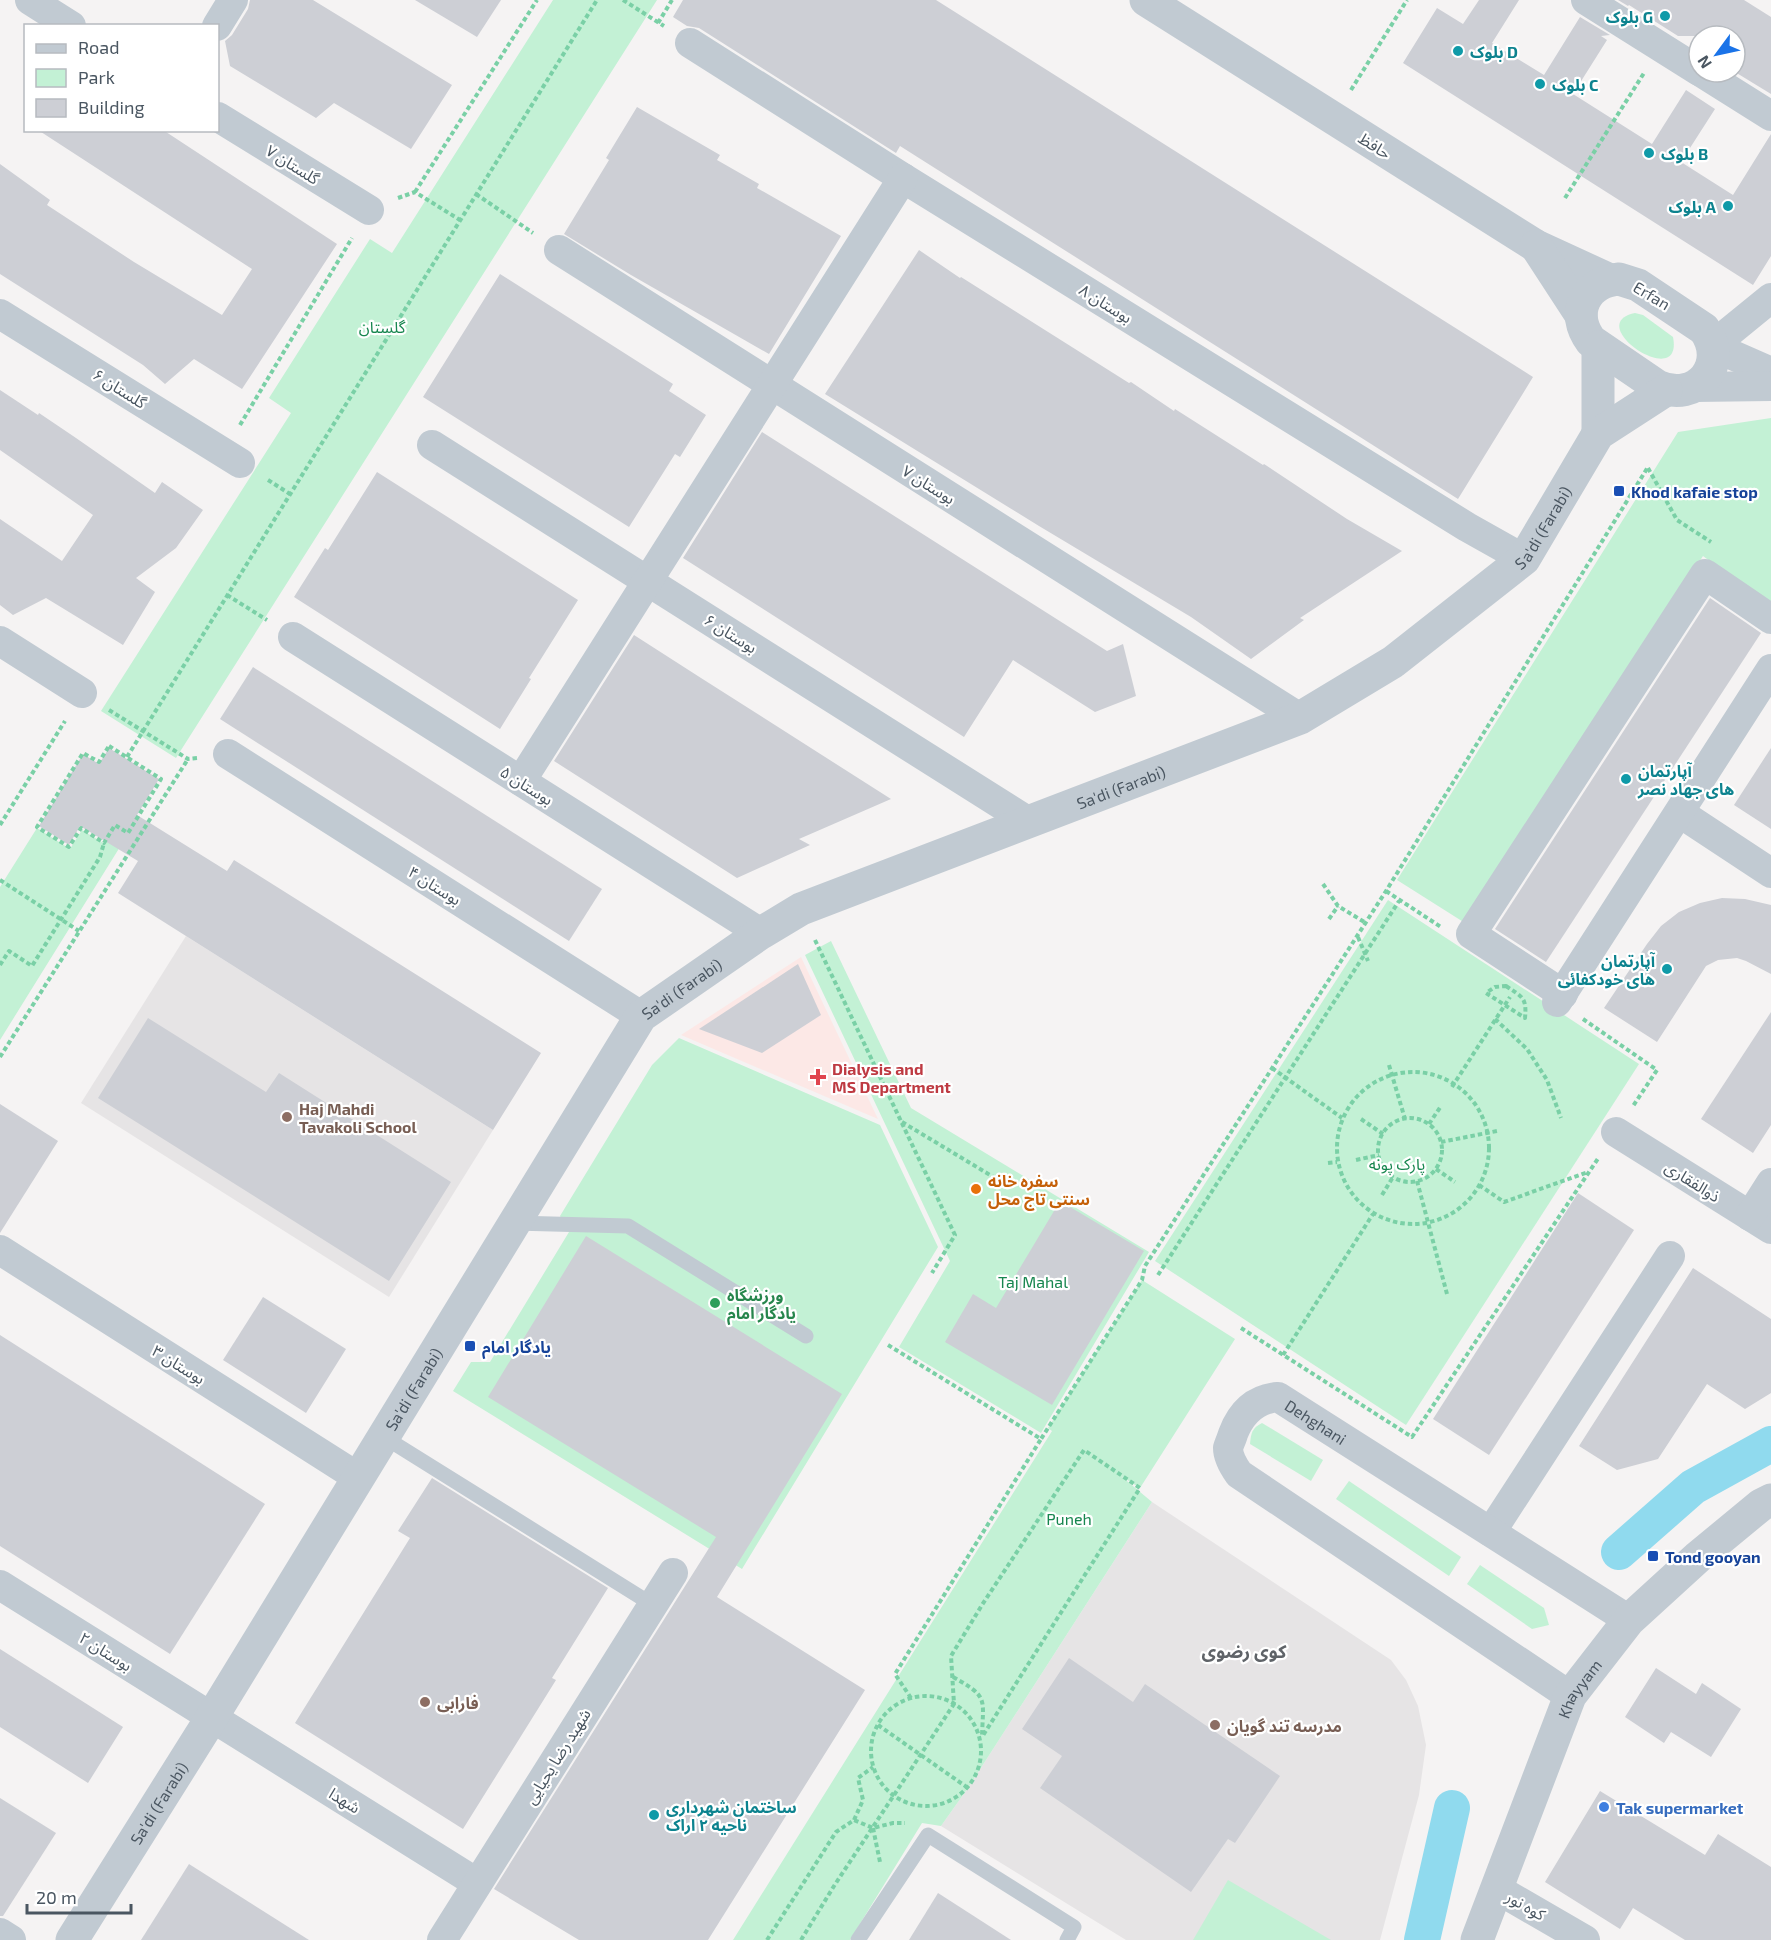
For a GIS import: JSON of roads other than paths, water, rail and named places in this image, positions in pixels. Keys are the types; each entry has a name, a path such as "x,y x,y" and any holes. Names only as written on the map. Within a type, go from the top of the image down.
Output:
{"street":[{"path":"30,0 68,24"},
{"path":"218,24 233,0"},
{"name":"حافظ","path":"1146,0 1536,246 1610,280"},
{"path":"1586,0 1687,63"},
{"name":"بوستان ۸","path":"690,43 903,178 1524,559"},
{"path":"1721,84 1771,116"},
{"name":"گلستان ۷","path":"219,118 369,210"},
{"path":"521,780 903,178"},
{"path":"1536,246 1581,315 1585,334 1598,347 1680,388 1771,386"},
{"name":"بوستان ۷","path":"559,250 1300,718"},
{"name":"Erfan","path":"1581,315 1582,305 1593,289 1610,280 1629,281 1704,329 1713,346"},
{"path":"1713,346 1770,299"},
{"name":"گلستان ۶","path":"0,314 232,458"},
{"path":"1598,347 1598,434 1708,374 1714,355 1713,346"},
{"path":"1713,346 1771,372"},
{"name":"Sa'di (Farabi)","path":"72,1940 212,1717 641,1016 761,933 801,909 1300,718 1393,662 1524,559 1598,434"},
{"name":"بوستان ۶","path":"432,445 1029,822"},
{"path":"1771,619 1706,574 1471,934 1560,998 1771,669"},
{"name":"بوستان ۵","path":"293,637 761,933"},
{"path":"0,641 82,693"},
{"name":"بوستان ۴","path":"228,754 641,1016"},
{"path":"1680,813 1771,873"},
{"name":"ذوالفقاری","path":"1616,1132 1760,1223"},
{"path":"1760,1223 1771,1183"},
{"name":"بوستان ۳","path":"0,1250 358,1478"},
{"path":"1491,1532 1670,1256"},
{"name":"Dehghani","path":"1570,1696 1239,1474 1232,1463 1228,1448 1238,1423 1253,1404 1265,1398 1278,1396 1629,1620"},
{"name":"Khayyam","path":"1477,1940 1570,1696 1629,1620 1698,1557 1761,1505 1771,1500"},
{"name":"شهید رضا یحیایی","path":"442,1940 673,1573"},
{"name":"بوستان ۲","path":"0,1585 212,1717"},
{"name":"شهدا","path":"212,1717 477,1883"},
{"name":"کوه نور","path":"1497,1889 1585,1940"},
{"path":"0,1933 11,1940"}],"lane":[{"path":"514,1223 628,1226 806,1336"},
{"path":"384,1437 653,1605"},
{"path":"858,1940 928,1835 1074,1927 1066,1940"}],"waterway":[{"path":"1619,1552 1693,1487 1771,1444"},
{"path":"1422,1940 1452,1808"}],"place":[{"name":"بلوک G","path":"1665,16"},
{"name":"بلوک D","path":"1458,51"},
{"name":"بلوک C","path":"1540,84"},
{"name":"بلوک B","path":"1649,153"},
{"name":"بلوک A","path":"1728,206"},
{"name":"Khod kafaie stop","path":"1619,491"},
{"name":"آپارتمان های جهاد نصر","path":"1626,779"},
{"name":"آپارتمان های خودکفائی","path":"1667,969"},
{"name":"Dialysis and MS Department","path":"818,1077"},
{"name":"Haj Mahdi Tavakoli School","path":"287,1117"},
{"name":"سفره خانه سنتی تاج محل","path":"976,1189"},
{"name":"ورزشگاه یادگار امام","path":"715,1303"},
{"name":"یادگار امام","path":"470,1346"},
{"name":"Tond gooyan","path":"1653,1556"},
{"name":"فارابی","path":"425,1702"},
{"name":"مدرسه تند گویان","path":"1215,1725"},
{"name":"Tak supermarket","path":"1604,1807"},
{"name":"ساختمان شهرداری ناحیه ۲ اراک","path":"654,1815"}],"district":[{"name":"کوی رضوی","path":"1244,1651"}],"park label":[{"name":"گلستان","path":"382,326"},
{"name":"پارک پونه","path":"1397,1163"},
{"name":"Taj Mahal","path":"1033,1281"},
{"name":"Puneh","path":"1069,1518"}]}
